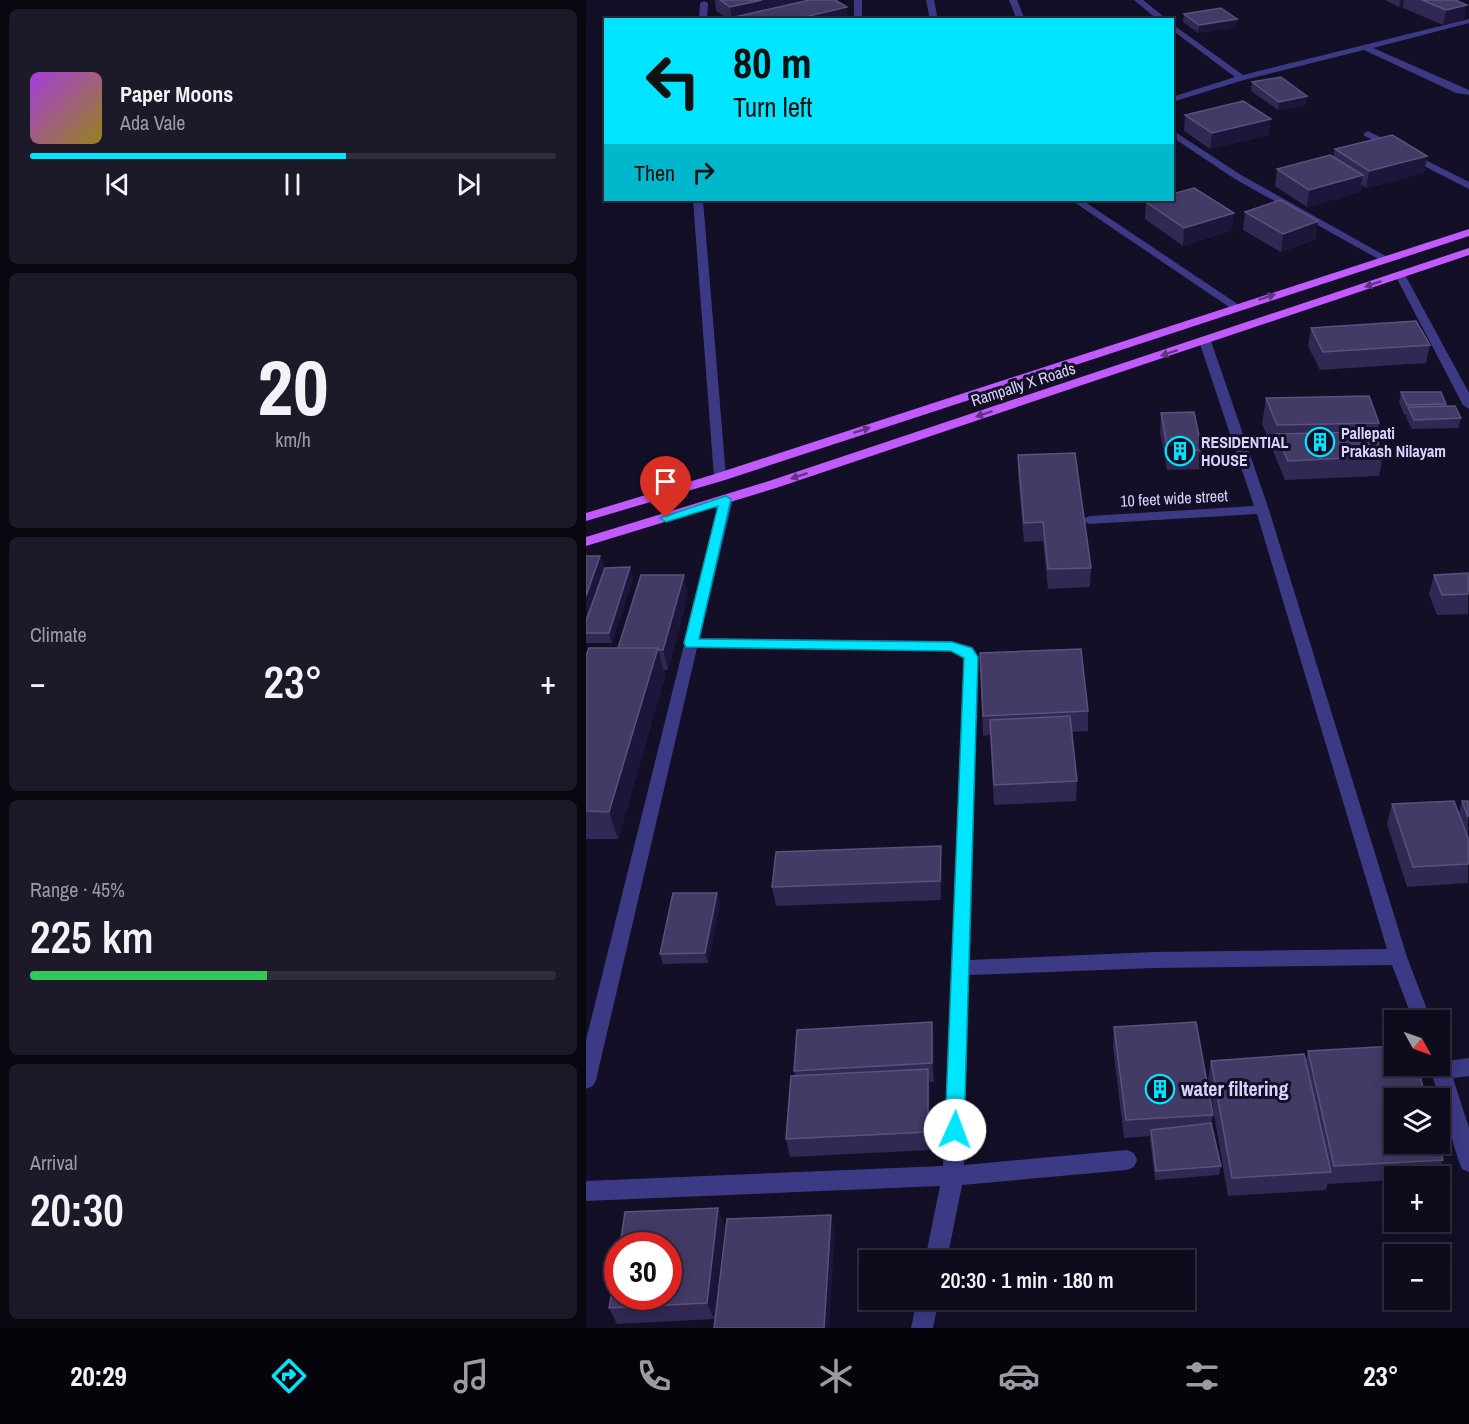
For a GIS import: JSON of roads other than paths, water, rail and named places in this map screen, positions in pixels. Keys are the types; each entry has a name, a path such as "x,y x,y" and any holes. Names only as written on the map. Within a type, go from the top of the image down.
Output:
{"main road":[{"name":"Rampally X Roads","path":"586,517 720,477 1468,232"},
{"name":"Rampally X Roads","path":"586,542 726,499 1468,251"}],"street":[{"path":"858,0 858,18"},
{"path":"930,0 934,18"},
{"path":"1013,0 1020,18"},
{"path":"1138,0 1161,18"},
{"path":"703,18 704,3"},
{"path":"1174,99 1241,78 1468,21"},
{"path":"1174,28 1241,78"},
{"path":"1365,47 1459,91 1468,93"},
{"path":"1174,134 1238,177 1386,259"},
{"path":"1368,134 1468,186"},
{"path":"698,201 720,477"},
{"path":"1077,201 1236,307"},
{"path":"1400,275 1468,405"},
{"path":"1206,340 1262,510 1398,957 1418,1010"},
{"path":"586,1080 726,499"},
{"name":"10 feet wide street","path":"1088,520 1262,510"},
{"path":"691,643 952,646 967,651 971,657 953,1176 938,1250"},
{"path":"961,968 1154,960 1398,957"},
{"path":"1450,1067 1468,1067"},
{"path":"1443,1076 1468,1162"},
{"path":"586,1191 953,1176 1127,1160"},
{"path":"922,1328 926,1310"}],"place":[{"name":"Pallepati Prakash Nilayam","path":"1320,442"},
{"name":"RESIDENTIAL HOUSE","path":"1180,451"},
{"name":"water filtering","path":"1160,1089"}]}
